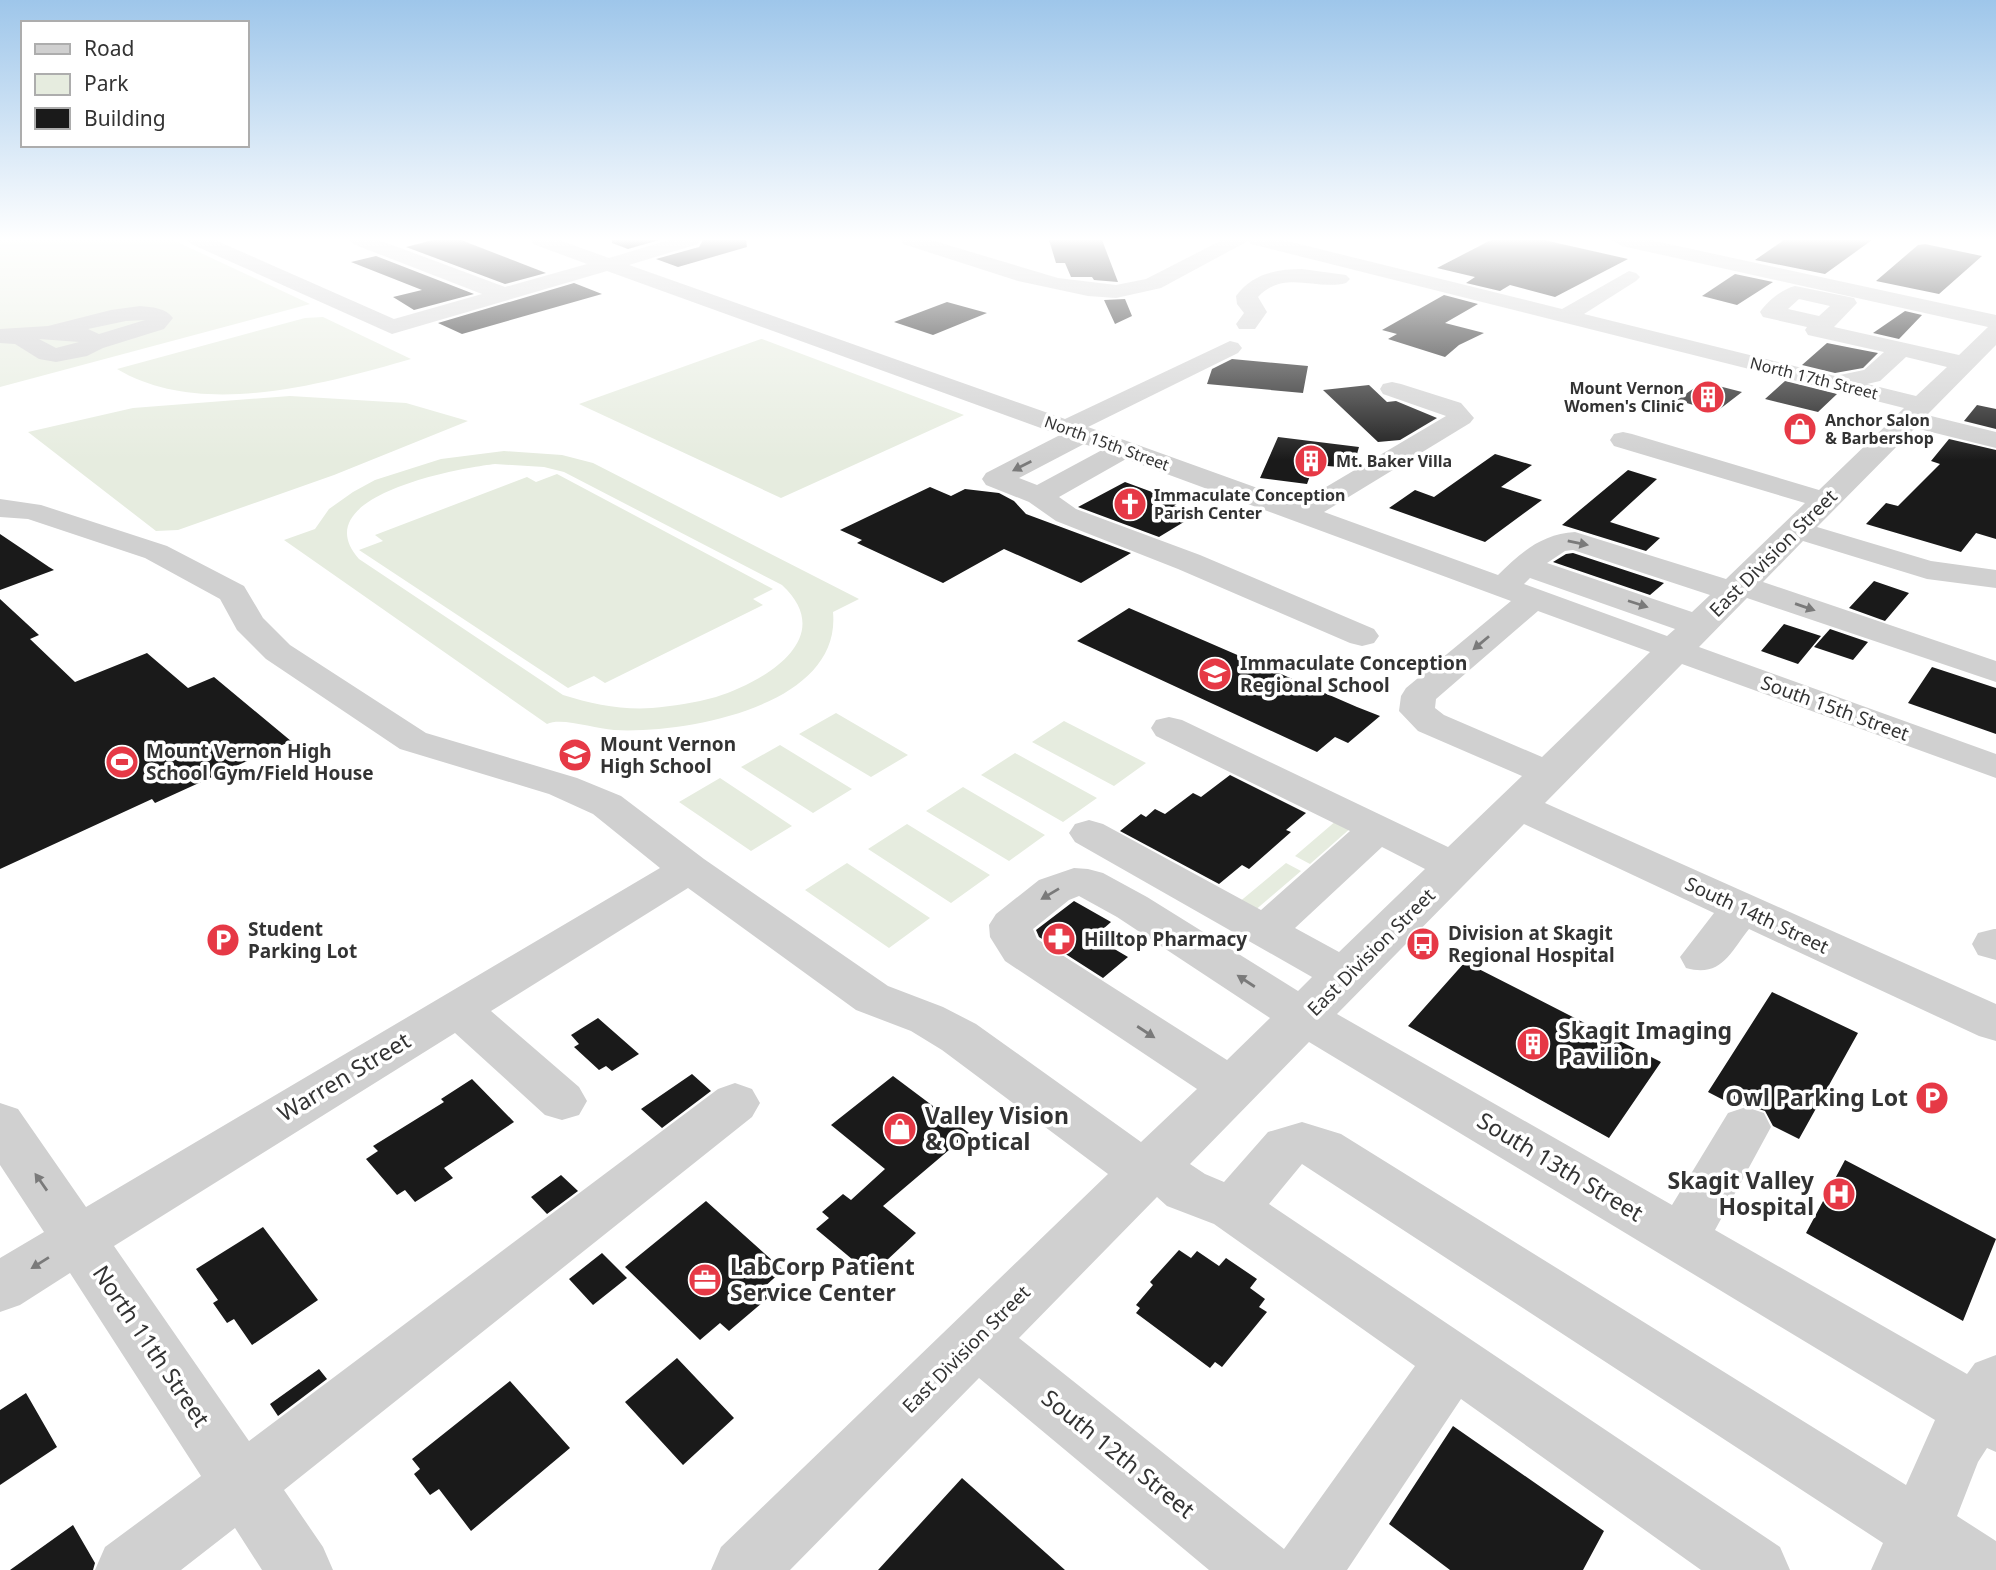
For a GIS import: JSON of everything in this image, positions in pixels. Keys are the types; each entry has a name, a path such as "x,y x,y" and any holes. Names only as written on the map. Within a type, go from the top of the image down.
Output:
{"street":[{"path":"361,313 392,327 440,313"},
{"name":"North 15th Street","path":"743,313 1301,514 1686,638"},
{"path":"1247,324 1255,313"},
{"path":"1476,313 1490,317 1521,313"},
{"name":"North 17th Street","path":"1584,313 1752,347 1837,384 1996,440"},
{"path":"1602,313 1624,315"},
{"path":"1953,313 1996,321"},
{"path":"128,314 155,314 162,318 156,324 95,343 79,351 56,355 47,354 21,338 0,336 50,332 128,314"},
{"path":"1752,347 1786,323"},
{"path":"1816,330 1901,349 1984,348"},
{"path":"50,332 85,335 95,343"},
{"path":"1230,348 1074,431 996,479 1039,496 1066,515 1189,562 1362,636"},
{"name":"East Division Street","path":"765,1563 976,1339 1233,1088 1914,411 1984,348"},
{"path":"1837,384 1871,376 1901,349"},
{"path":"1301,514 1461,418 1452,408 1392,389"},
{"path":"1623,440 1827,500"},
{"path":"1039,496 1124,449"},
{"path":"0,508 31,511 156,552 233,593 249,623 278,652 413,741 563,786 607,805 689,869 872,998 927,1018 959,1037 1150,1170 1186,1190 1233,1208 1756,1570"},
{"path":"1797,530 1927,570 1996,579"},
{"path":"1520,584 1549,548 1564,540 1575,541 1737,588 1996,672"},
{"name":"South 14th Street","path":"1520,584 1419,696 1417,711 1431,723 1534,790 1742,908 1996,1024"},
{"name":"South 15th Street","path":"1686,638 1996,766"},
{"path":"1169,729 1456,867"},
{"path":"1265,931 1377,829"},
{"path":"1089,833 1346,976"},
{"name":"Warren Street","path":"0,1287 689,869"},
{"name":"South 13th Street","path":"1233,1088 1021,950 1012,937 1011,925 1031,906 1054,890 1074,882 1088,883 1132,907 1304,1017 1681,1239 1989,1405"},
{"path":"1702,957 1742,908"},
{"path":"458,1009 562,1101"},
{"path":"128,1570 735,1103"},
{"name":"North 11th Street","path":"0,1123 300,1570"},
{"path":"1681,1239 1746,1127"},
{"path":"1233,1208 1286,1147 1303,1143 1323,1149 1912,1550 1983,1570"},
{"name":"South 12th Street","path":"976,1339 1260,1570"},
{"path":"1308,1570 1453,1361"},
{"path":"1912,1550 1954,1444 1989,1405"}],"green space":[{"path":"0,313 275,313 0,387"},
{"path":"323,317 411,359 302,386 224,394 186,392 150,384 117,369 305,318"},
{"path":"761,339 964,415 781,498 579,404"},
{"path":"290,396 406,403 468,421 334,475 178,530 156,531 28,432 133,408"},
{"path":"504,451 562,455 593,463 859,599 833,612 829,645 812,671 786,692 753,708 679,727 644,730 614,730 561,722 547,724 284,540 315,529 329,509 375,480 441,459","holes":["495,464 544,467 564,472 782,585 797,604 802,623 799,640 773,669 755,681 716,697 652,708 607,706 563,695 359,559 347,537 352,518 368,502 421,479"]},
{"path":"557,474 773,589 753,599 763,605 605,683 594,676 568,688 359,550 383,541 375,535 527,477 536,482"},
{"path":"836,713 908,755 871,777 799,734"},
{"path":"1064,721 1146,763 1114,786 1032,742"},
{"path":"780,745 852,789 813,813 741,767"},
{"path":"1015,753 1097,798 1063,822 981,775"},
{"path":"720,778 792,826 751,851 679,802"},
{"path":"963,787 1045,835 1009,861 926,811"},
{"path":"1337,820 1352,827 1310,864 1295,856"},
{"path":"907,824 990,875 951,903 868,849"},
{"path":"847,863 930,918 889,948 805,890"},
{"path":"1286,863 1301,871 1253,912 1238,903"}],"building":[{"path":"471,313 535,313 462,334 438,323"},
{"path":"917,313 986,313 933,335 894,322"},
{"path":"1110,313 1131,313 1132,316 1115,324"},
{"path":"1412,313 1462,313 1445,323 1484,333 1459,345 1445,357 1388,339 1397,334 1382,330"},
{"path":"1902,313 1922,315 1899,339 1873,333"},
{"path":"1827,343 1878,353 1863,368 1835,373 1802,365"},
{"path":"1232,359 1308,366 1303,393 1207,384 1212,369"},
{"path":"1785,381 1837,394 1818,412 1765,399"},
{"name":"Mount Vernon Women's Clinic","path":"1703,382 1742,392 1716,412 1677,400"},
{"name":"Mt. Baker Villa","path":"1369,385 1387,402 1396,401 1437,418 1400,440 1378,442 1323,390"},
{"path":"1977,405 1996,409 1996,429 1964,421"},
{"name":"Mt. Baker Villa","path":"1278,437 1359,447 1353,468 1314,465 1307,484 1260,478"},
{"path":"1949,439 1996,450 1996,539 1976,533 1961,552 1866,524 1886,503 1898,506 1940,464 1931,461"},
{"path":"1495,454 1532,465 1501,487 1542,500 1485,542 1389,508 1415,490 1434,497"},
{"path":"1628,470 1657,479 1610,522 1660,538 1646,551 1562,525"},
{"name":"Immaculate Conception Parish Center","path":"1125,482 1179,502 1174,506 1197,514 1159,537 1078,507"},
{"path":"930,487 951,496 965,489 999,493 1014,501 1026,514 1131,553 1081,583 1004,549 943,583 857,543 862,540 840,530"},
{"path":"0,534 49,567 54,570 0,590"},
{"path":"1573,553 1664,583 1650,595 1553,562"},
{"path":"1874,581 1909,593 1885,621 1849,608"},
{"name":"Mount Vernon High School Gym/Field House","path":"0,599 39,635 30,639 75,682 147,653 188,688 214,677 291,741 155,803 152,799 0,869"},
{"name":"Immaculate Conception Regional School","path":"1129,608 1380,716 1348,743 1335,737 1317,752 1077,641"},
{"path":"1784,624 1821,636 1798,664 1761,651"},
{"path":"1830,629 1868,642 1853,660 1814,647"},
{"path":"1932,667 1996,688 1996,734 1908,703"},
{"path":"1230,775 1306,813 1286,830 1291,832 1249,869 1242,865 1219,884 1120,831 1141,814 1146,817 1155,809 1165,814 1193,793 1201,797"},
{"name":"Hilltop Pharmacy","path":"1074,901 1111,922 1094,937 1128,957 1103,978 1039,937 1036,930"},
{"name":"Skagit Imaging Pavilion","path":"1465,962 1661,1062 1609,1138 1408,1026"},
{"path":"1772,992 1858,1033 1799,1139 1773,1126 1765,1111 1747,1105 1737,1107 1708,1092"},
{"path":"598,1018 639,1054 612,1071 606,1066 599,1070 574,1047 579,1044 571,1035"},
{"path":"692,1074 711,1091 662,1128 641,1109"},
{"path":"893,1076 969,1133 883,1206 916,1233 871,1275 816,1229 829,1218 822,1212 843,1194 851,1200 885,1169 831,1125"},
{"path":"472,1079 514,1122 444,1168 453,1178 415,1202 405,1190 397,1195 366,1159 378,1151 373,1146 444,1102 441,1099"},
{"path":"1845,1160 1996,1239 1963,1321 1806,1233"},
{"path":"561,1175 578,1191 547,1214 531,1197"},
{"name":"LabCorp Patient Service Center","path":"706,1201 783,1270 761,1290 769,1297 729,1331 720,1323 700,1340 625,1267"},
{"path":"263,1227 318,1300 252,1345 234,1319 227,1323 213,1303 218,1300 196,1269"},
{"path":"1179,1250 1191,1258 1197,1251 1219,1266 1226,1258 1257,1279 1250,1288 1265,1299 1259,1307 1267,1312 1222,1367 1215,1362 1210,1368 1136,1313 1140,1308 1136,1305 1153,1285 1150,1282"},
{"path":"602,1253 627,1278 593,1305 569,1279"},
{"path":"677,1358 734,1418 683,1465 625,1402"},
{"path":"319,1369 327,1379 278,1416 270,1404"},
{"path":"510,1381 570,1448 471,1531 439,1489 430,1495 414,1474 420,1469 412,1459"},
{"path":"26,1393 57,1447 0,1485 0,1410"},
{"path":"1453,1426 1604,1531 1583,1570 1450,1570 1389,1524"},
{"path":"962,1478 1065,1570 878,1570"},
{"path":"73,1525 95,1563 93,1570 10,1570"}],"place":[{"name":"Mount Vernon Women's Clinic","path":"1708,397"},
{"name":"Anchor Salon & Barbershop","path":"1800,429"},
{"name":"Mt. Baker Villa","path":"1311,461"},
{"name":"Immaculate Conception Parish Center","path":"1130,504"},
{"name":"Immaculate Conception Regional School","path":"1215,674"},
{"name":"Mount Vernon High School","path":"575,755"},
{"name":"Mount Vernon High School Gym/Field House","path":"122,762"},
{"name":"Hilltop Pharmacy","path":"1059,939"},
{"name":"Student Parking Lot","path":"223,940"},
{"name":"Division at Skagit Regional Hospital","path":"1423,944"},
{"name":"Skagit Imaging Pavilion","path":"1533,1044"},
{"name":"Owl Parking Lot","path":"1932,1098"},
{"name":"Valley Vision & Optical","path":"900,1129"},
{"name":"Skagit Valley Hospital","path":"1839,1194"},
{"name":"LabCorp Patient Service Center","path":"705,1280"}]}
